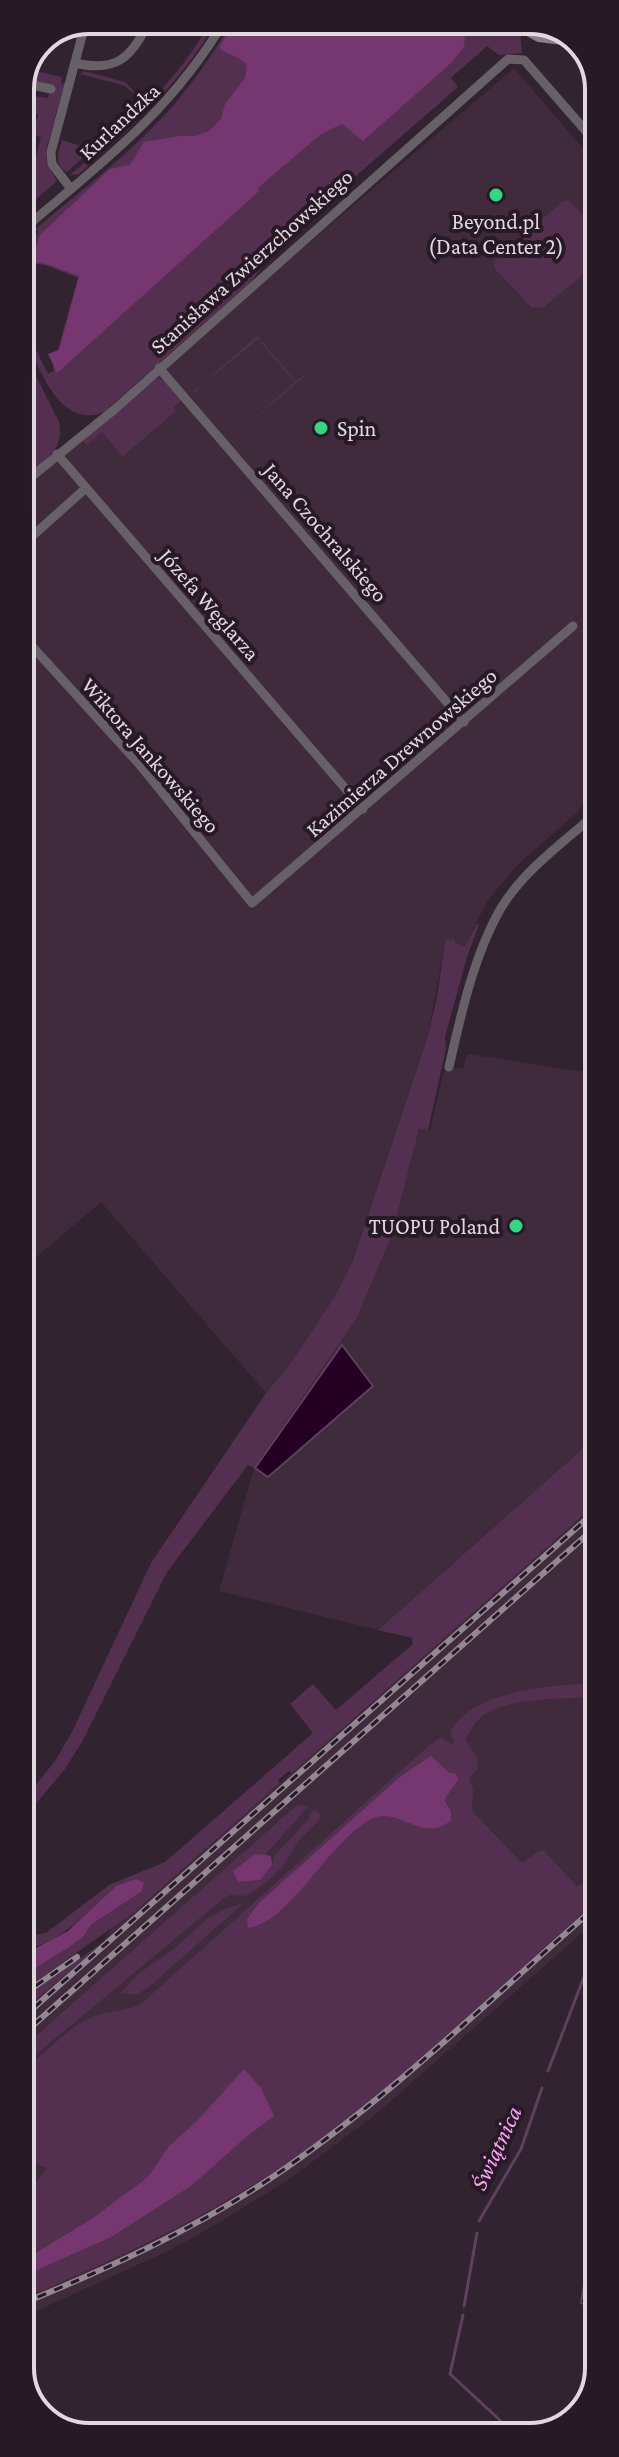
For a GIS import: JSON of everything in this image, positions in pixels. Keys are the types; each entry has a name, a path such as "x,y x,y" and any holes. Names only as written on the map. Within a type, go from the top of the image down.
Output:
{"street":[{"path":"75,63 109,67 123,60 141,34"},
{"name":"Kurlandzka","path":"34,220 128,141 170,98 216,34"},
{"path":"71,189 52,164 51,152 82,35"},
{"name":"Stanisława Zwierzchowskiego","path":"34,474 115,409 504,62 516,58 524,60 585,130"},
{"path":"34,85 51,89"},
{"name":"Jana Czochralskiego","path":"159,368 464,722"},
{"name":"Józefa Węglarza","path":"57,454 363,809"},
{"path":"34,534 86,488"},
{"name":"Kazimierza Drewnowskiego","path":"252,903 573,626"},
{"name":"Wiktora Jankowskiego","path":"34,648 139,764 252,903"},
{"path":"449,1067 482,948 501,908 532,872 585,824"}],"shaded area":[{"path":"202,34 208,34 155,103 79,174 70,175 148,104"},
{"path":"224,34 520,34 522,53 499,55 487,46 451,78 458,87 279,243 251,282 104,412 87,415 73,411 50,389 34,357 34,346 48,374 54,371 78,278 34,264 36,229 161,119"},
{"path":"227,34 465,34 464,47 451,63 363,141 342,124 321,134 57,373 48,354 59,350 79,276 34,262 40,235 110,169 130,165 144,142 195,136 209,131 221,119 225,104 245,78 247,65 219,48"},
{"path":"514,68 585,151 585,799 579,811 518,864 488,900 464,947 445,943 428,1036 352,1263 335,1296 290,1364 266,1393 101,1202 34,1259 34,478"},
{"path":"37,71 62,77 61,85 65,82 46,150 47,164 57,181 34,201 34,165 41,137 35,135 34,120 37,120 38,114 34,113 34,96 48,98 51,85 35,81"},
{"path":"84,71 125,82 145,103 67,172 58,162 62,140 90,149 135,104 137,96 125,86 81,74 78,79 80,74"},
{"path":"569,201 585,218 585,273 544,307 532,308 495,269 494,261 562,202"},
{"path":"257,336 296,381 313,369 239,432 295,382 258,339 193,392"},
{"path":"34,372 59,422 60,432 55,449 34,470"},
{"path":"157,378 165,381 182,400 173,407 176,411 121,458 102,432 87,445 81,439"},
{"path":"479,925 445,1037 446,1049 428,1130 419,1129 392,1235 357,1318 254,1468 248,1465 167,1572 82,1742 65,1769 34,1806 34,1787 55,1761 72,1732 151,1563 266,1393 290,1364 335,1296 352,1263 428,1036 445,943 448,937 450,941 453,937 456,943 464,947"},
{"path":"467,1054 585,1072 585,1447 378,1630 219,1591 254,1468 357,1318 392,1235 419,1129 430,1130 445,1066 463,1069"},
{"path":"342,1345 373,1386 268,1477 255,1468"},
{"path":"585,1447 585,1513 292,1773 289,1771 278,1780 280,1783 133,1913 34,1983 34,1969 68,1948 83,1937 92,1924 141,1892 116,1886 57,1936 34,1947 34,1935 46,1933 109,1885 165,1862 313,1733 290,1704 313,1684 336,1710 413,1644 412,1638 378,1630"},
{"path":"585,1513 585,1930 375,2115 291,2178 166,2252 34,2312 34,2002 103,1942 112,1927 133,1913"},
{"path":"585,1684 585,1698 520,1702 491,1711 474,1725 465,1739 477,1758 478,1769 469,1778 473,1790 472,1811 520,1861 524,1862 539,1851 544,1851 577,1886 585,1882 585,1912 417,2062 302,2153 235,2196 166,2234 34,2293 34,2186 47,2168 34,2165 34,2062 83,2022 141,2004 426,1748 441,1737 454,1743 450,1731 463,1716 497,1697"},
{"path":"431,1756 449,1773 456,1774 458,1780 444,1800 451,1811 451,1820 441,1827 431,1828 391,1817 371,1819 340,1845 279,1912 264,1923 248,1928 247,1919 259,1903 401,1776"},
{"path":"298,1804 308,1807 265,1855 254,1855 234,1871 238,1882 260,1880 272,1865 274,1856 310,1818 308,1816 314,1809 320,1814 320,1819 299,1840 282,1867 267,1882 245,1896 230,1895 224,1898 34,2056 34,2038"},
{"path":"254,1855 271,1856 272,1865 260,1880 238,1882 233,1871"},
{"path":"137,1879 144,1883 141,1892 92,1924 83,1937 68,1948 34,1969 34,1949 68,1931 116,1886"},
{"path":"244,1903 150,1986 138,1994 120,1994 138,1974 175,1948 208,1918"},
{"path":"103,1942 34,2002 34,1991"},
{"path":"244,2069 261,2088 274,2116 191,2186 111,2237 34,2271 34,2254 93,2218 148,2177 169,2146 198,2120"},
{"path":"585,2278 585,2305 581,2303"}],"waterway":[{"name":"Świątnica","path":"548,2071 585,1974"},
{"name":"Świątnica","path":"479,2221 521,2149 542,2088"},
{"name":"Świątnica","path":"464,2306 477,2233"},
{"name":"Świątnica","path":"463,2315 450,2374 503,2423"}],"railway":[{"path":"34,2008 585,1520"},
{"path":"34,2024 585,1536"},
{"path":"34,2298 151,2246 214,2213 274,2176 359,2113 441,2045 585,1916"},
{"path":"34,1987 77,1957"}],"place":[{"name":"Beyond.pl (Data Center 2)","path":"496,195"},
{"name":"Spin","path":"321,428"},
{"name":"TUOPU Poland","path":"516,1226"}]}
